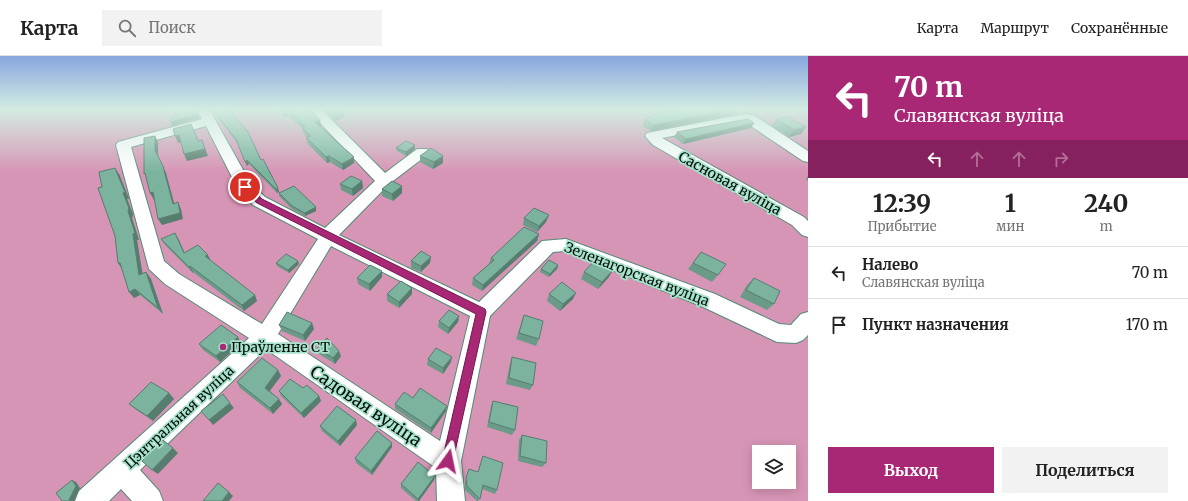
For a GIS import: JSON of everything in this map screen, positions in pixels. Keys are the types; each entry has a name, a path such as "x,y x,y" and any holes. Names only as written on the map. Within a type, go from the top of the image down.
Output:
{"street":[{"name":"Садовая вуліца","path":"166,130 123,146 156,264 172,279 265,338 448,461"},
{"path":"214,130 245,187 259,201 328,237 481,312 448,461 451,501"},
{"path":"334,130 384,181"},
{"name":"Сасновая вуліца","path":"682,130 652,136 658,142 798,221 808,231"},
{"name":"Сасновая вуліца","path":"766,130 786,143"},
{"path":"786,143 808,142"},
{"path":"786,143 808,158"},
{"name":"Цэнтральная вуліца","path":"89,501 265,338 328,237 384,181 422,152"},
{"name":"Зеленагорская вуліца","path":"481,312 548,246 558,244 566,245 708,300 777,333 796,334 808,320"},
{"path":"123,470 149,501"}],"shaded area":[{"path":"0,130 808,130 808,501 0,501"}],"building":[{"path":"173,130 193,130 198,141 202,140 205,149 184,154 179,135 175,136"},
{"path":"229,130 246,130 261,160 263,159 278,188 276,189 247,160 245,162 236,139"},
{"path":"305,130 324,130 354,157 342,164 329,156 326,157 306,137 311,136"},
{"path":"689,130 725,130 686,139 677,132"},
{"path":"155,136 155,150 163,166 173,204 178,202 180,213 158,219 153,192 150,193 145,173 144,174 144,138"},
{"path":"406,141 415,145 406,152 396,148"},
{"path":"431,148 443,156 434,162 420,156"},
{"path":"115,168 125,192 123,193 129,208 128,211 135,233 133,234 139,275 146,272 158,308 135,289 129,292 120,263 118,263 115,236 98,188 102,187 99,172"},
{"path":"351,176 362,181 352,189 340,184"},
{"path":"392,181 402,186 392,194 382,189"},
{"path":"294,186 316,207 305,213 292,206 279,193"},
{"path":"534,208 549,215 539,226 524,218"},
{"path":"524,227 539,234 483,285 473,278 494,260 491,258"},
{"path":"175,233 184,253 198,245 208,255 205,256 255,295 242,305 190,266 189,267 161,239"},
{"path":"421,251 431,257 421,266 411,261"},
{"path":"701,252 726,264 718,275 693,263"},
{"path":"286,254 298,261 288,270 276,263"},
{"path":"549,260 558,265 550,274 541,269"},
{"path":"595,260 613,270 602,282 584,272"},
{"path":"370,265 382,271 369,284 357,278"},
{"path":"754,278 780,291 774,304 746,290"},
{"path":"401,281 412,288 399,302 387,294"},
{"path":"562,282 576,293 563,304 549,294"},
{"path":"449,310 459,316 449,328 439,321"},
{"path":"287,312 312,323 303,335 279,325"},
{"path":"524,315 543,321 539,339 519,333"},
{"path":"221,325 238,337 216,356 199,344"},
{"path":"327,338 339,351 333,358 317,348"},
{"path":"436,348 452,357 443,368 428,359"},
{"path":"512,357 536,363 533,385 509,378"},
{"path":"262,358 278,370 265,388 279,399 270,408 237,382"},
{"path":"290,379 303,388 307,385 319,396 301,413 279,391"},
{"path":"151,382 169,393 147,416 129,404"},
{"path":"420,388 447,406 431,428 395,404 404,392 413,398"},
{"path":"223,394 230,403 209,420 201,411"},
{"path":"493,401 518,407 515,430 489,422"},
{"path":"337,406 356,420 338,441 320,426"},
{"path":"377,431 392,443 371,471 355,458"},
{"path":"522,435 547,441 546,463 520,456"},
{"path":"163,440 173,448 152,470 142,461"},
{"path":"483,456 503,463 497,490 483,485 480,499 467,486 466,478 469,469 478,472"},
{"path":"418,462 435,476 418,499 401,484"},
{"path":"72,480 76,486 69,500 75,501 62,501 56,493"},
{"path":"218,483 229,492 222,501 203,501"}],"place":[{"name":"Праўленне СТ","path":"223,347"}],"route":[{"path":"245,187 259,201 328,237 481,312 448,461"}]}
